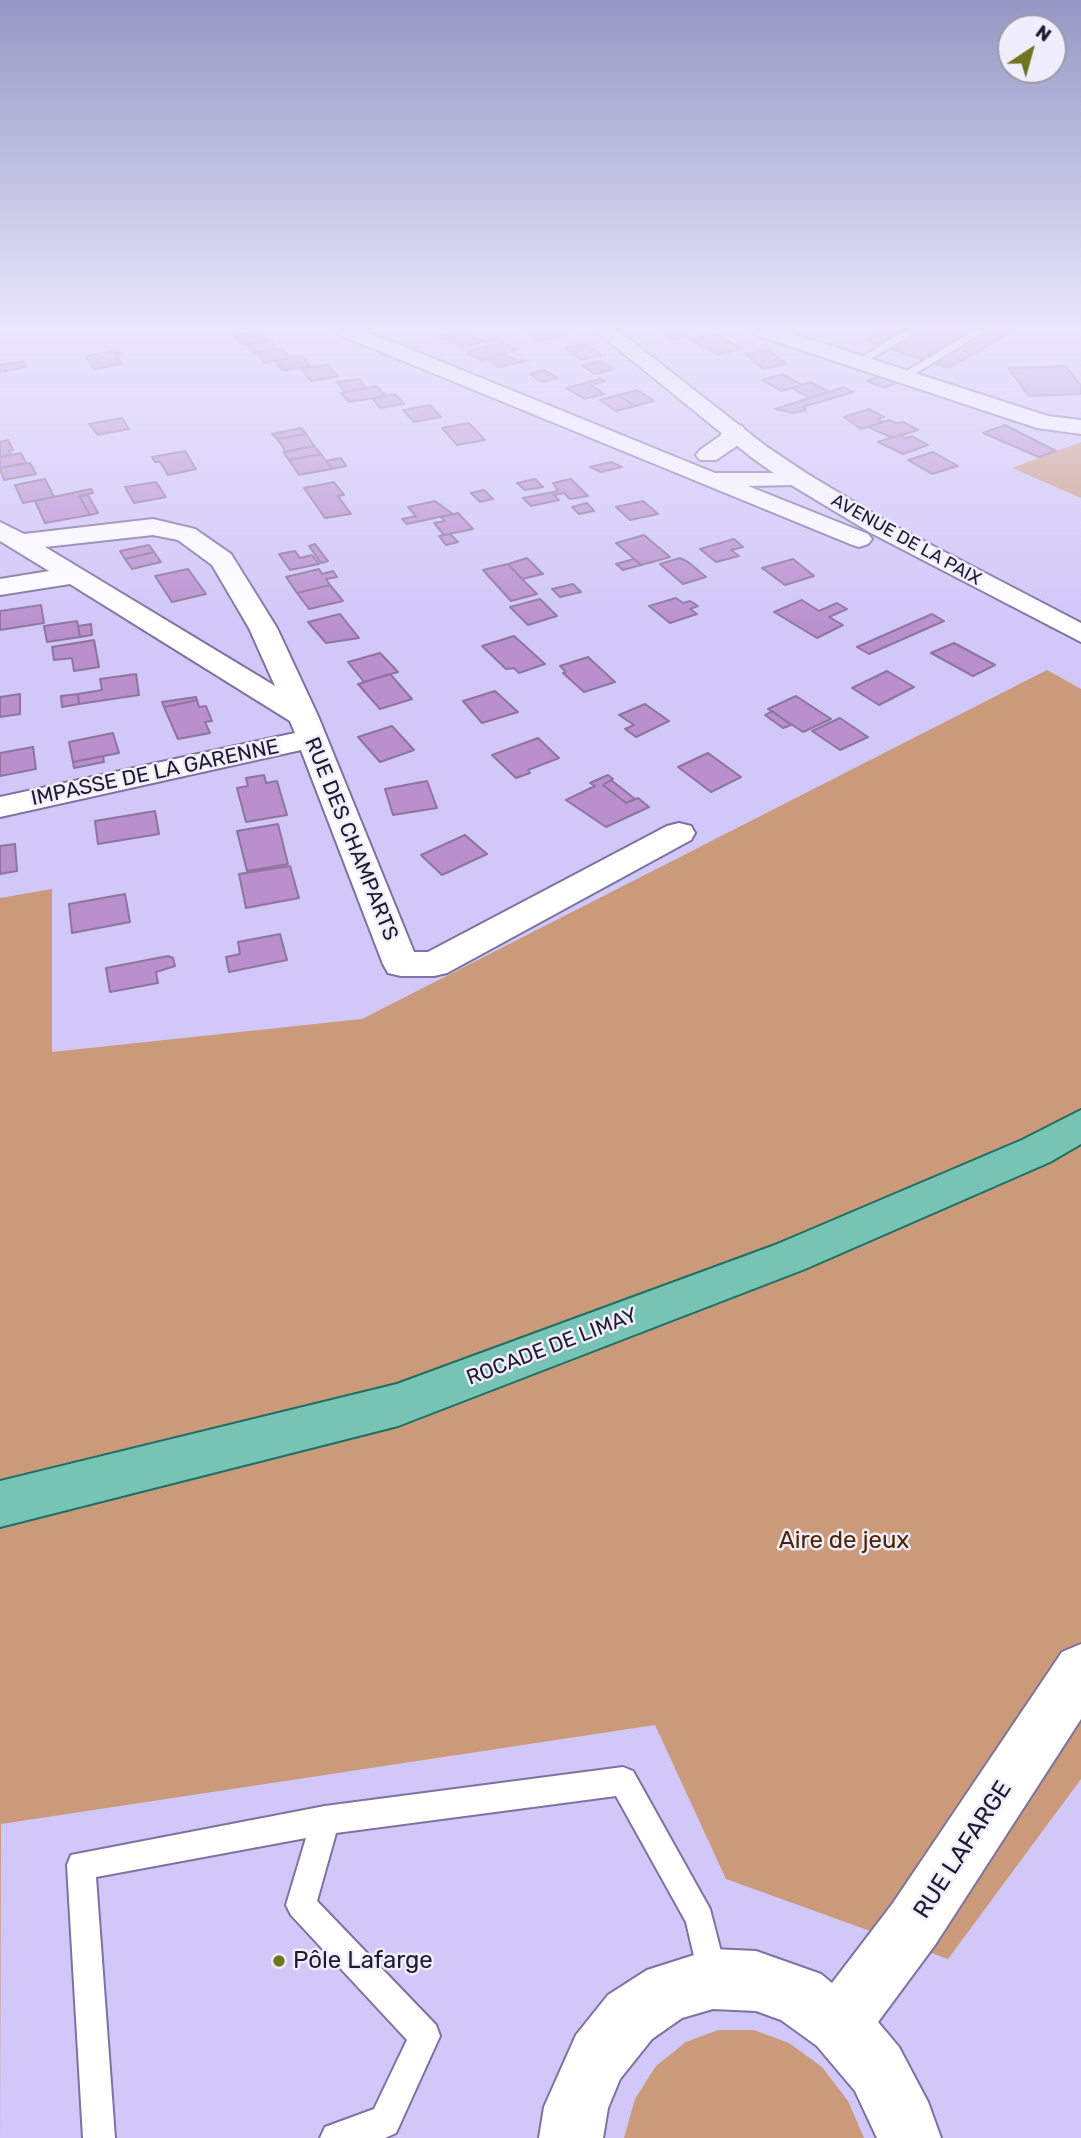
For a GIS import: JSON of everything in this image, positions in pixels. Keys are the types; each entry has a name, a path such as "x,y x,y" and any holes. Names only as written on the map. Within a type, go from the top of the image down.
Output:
{"main road":[{"name":"ROCADE DE LIMAY","path":"0,1503 398,1405 790,1257 1036,1151 1081,1125"}],"street":[{"path":"589,431 859,539"},
{"path":"708,455 730,440 734,431 759,452 807,473"},
{"name":"AVENUE DE LA PAIX","path":"756,431 880,528 1081,634"},
{"path":"660,460 759,452"},
{"path":"712,480 807,473"},
{"name":"AVENUE DE LA PAIX","path":"807,473 1081,612"},
{"path":"9,536 152,527 186,534 222,560 263,628 307,727"},
{"name":"RUE DES CHAMPARTS","path":"9,536 307,727 401,964 434,964 679,833"},
{"path":"0,587 71,576"},
{"name":"IMPASSE DE LA GARENNE","path":"0,807 307,727"},
{"name":"RUE LAFARGE","path":"839,2024 914,1924 1081,1671"},
{"path":"571,2138 576,2107 597,2057 630,2017 668,1991 713,1979 756,1981 789,1992 839,2024 877,2069 909,2138"}],"lane":[{"path":"99,2138 82,1865 325,1820 623,1782 682,1882 700,1919 713,1979"},
{"path":"325,1820 301,1905 362,1973 425,2036 385,2122 336,2138"}],"green space":[{"path":"1081,442 1081,498 1012,468"},
{"name":"Aire de jeux","path":"1047,670 1081,689 1081,1779 948,1959 726,1879 655,1725 1,1824 0,2138 0,898 52,889 52,1052 362,1019"},
{"path":"718,2030 754,2030 789,2043 822,2067 848,2101 864,2138 624,2138 635,2099 656,2066 686,2042"}],"building":[{"path":"95,431 120,431 98,435"},
{"path":"303,431 306,434 277,439 272,434"},
{"path":"444,431 476,431 485,440 457,445"},
{"path":"877,431 916,431 893,438"},
{"path":"1016,431 1056,451 1039,457 983,433"},
{"path":"306,434 314,446 286,452 277,439"},
{"path":"900,435 905,438 912,436 928,445 903,454 878,442"},
{"path":"8,440 13,450 9,450 11,455 0,457 0,442"},
{"path":"314,446 321,454 289,460 283,452"},
{"path":"185,451 196,469 168,475 160,462 155,462 152,457"},
{"path":"933,452 958,466 932,474 908,460"},
{"path":"21,453 26,463 0,468 0,457"},
{"path":"321,454 332,469 299,475 289,460"},
{"path":"341,458 346,466 332,469 326,461"},
{"path":"611,462 622,467 601,472 590,467"},
{"path":"30,463 36,474 4,480 0,468"},
{"path":"45,479 54,497 23,503 15,485"},
{"path":"535,479 543,487 525,490 517,483"},
{"path":"571,479 588,496 570,499 564,493 554,495 559,500 531,506 523,498 558,491 553,483"},
{"path":"156,482 166,497 134,503 125,487"},
{"path":"334,482 344,495 338,496 351,514 325,518 304,488"},
{"path":"91,489 93,493 79,496 90,515 45,523 35,501"},
{"path":"484,490 493,499 480,502 471,493"},
{"path":"88,495 98,513 90,515 79,496"},
{"path":"435,501 453,514 407,524 402,519 416,516 408,507"},
{"path":"643,501 658,514 630,520 616,507"},
{"path":"587,503 594,511 579,514 572,507"},
{"path":"458,513 473,529 444,535 434,523 445,521 441,517"},
{"path":"450,534 458,542 446,545 439,536"},
{"path":"644,535 670,557 641,565 616,543"},
{"path":"734,539 743,547 731,550 739,556 716,562 700,549"},
{"path":"315,544 328,561 321,563 309,546"},
{"path":"149,545 154,552 125,559 120,551"},
{"path":"295,551 300,558 312,555 319,564 290,570 279,554"},
{"path":"154,552 161,562 132,569 125,559"},
{"path":"527,558 543,574 522,579 508,564"},
{"path":"680,558 706,577 683,584 660,564"},
{"path":"634,559 641,565 623,570 616,564"},
{"path":"793,559 814,576 785,585 762,568"},
{"path":"508,564 537,594 511,601 483,570"},
{"path":"188,569 206,594 172,602 155,576"},
{"path":"319,569 322,574 333,571 337,577 326,579 330,585 297,593 286,577"},
{"path":"573,584 581,592 560,597 552,589"},
{"path":"330,585 343,601 309,609 297,593"},
{"path":"676,598 683,603 690,601 698,606 690,609 697,614 670,623 649,606"},
{"path":"540,599 557,616 528,625 510,607"},
{"path":"802,600 819,611 837,603 847,609 829,617 843,625 817,638 774,612"},
{"path":"41,605 44,623 0,630 0,611"},
{"path":"340,614 359,638 326,643 308,622"},
{"path":"932,614 944,621 869,654 857,647"},
{"path":"77,621 80,637 47,642 44,626"},
{"path":"91,624 92,635 80,637 78,626"},
{"path":"514,636 545,664 519,673 514,668 506,669 482,646"},
{"path":"94,640 99,667 74,671 72,658 54,660 52,647"},
{"path":"954,643 995,665 973,676 931,653"},
{"path":"380,653 398,672 364,682 348,662"},
{"path":"588,657 615,682 584,692 563,673 566,672 560,666"},
{"path":"887,671 914,687 879,705 852,688"},
{"path":"136,674 139,695 79,704 78,694 102,690 100,679"},
{"path":"390,674 412,699 380,709 358,684"},
{"path":"495,691 518,712 482,723 463,701"},
{"path":"20,694 20,714 0,717 0,697"},
{"path":"78,694 79,704 62,707 61,696"},
{"path":"796,696 831,719 803,732 768,709"},
{"path":"196,697 197,700 164,707 162,702"},
{"path":"197,700 199,707 206,706 212,721 205,722 210,733 178,739 164,707"},
{"path":"645,704 669,721 636,737 625,729 634,725 619,715"},
{"path":"772,711 791,725 783,728 765,715"},
{"path":"840,718 868,737 840,750 812,731"},
{"path":"392,726 414,750 380,762 358,737"},
{"path":"113,733 119,753 73,762 69,742"},
{"path":"538,738 559,758 528,770 530,773 516,778 492,755"},
{"path":"33,747 36,769 0,776 0,753"},
{"path":"708,753 741,777 711,792 678,767"},
{"path":"103,756 104,762 74,768 73,762"},
{"path":"264,775 266,783 277,781 287,815 246,822 237,788 248,786 246,778"},
{"path":"608,775 613,779 603,785 626,803 638,798 649,807 606,827 566,800 595,786 590,783"},
{"path":"611,780 635,799 626,803 603,785"},
{"path":"427,781 437,808 393,815 385,789"},
{"path":"155,811 159,834 98,844 95,821"},
{"path":"278,824 288,864 247,871 237,831"},
{"path":"465,835 487,854 442,875 421,855"},
{"path":"15,844 17,871 0,874 0,846"},
{"path":"290,866 299,898 246,908 239,874"},
{"path":"125,894 130,922 72,933 69,904"},
{"path":"280,934 287,960 229,972 226,957 240,954 238,942"},
{"path":"168,956 173,958 175,966 156,972 158,983 110,992 106,968"}],"place":[{"name":"Pôle Lafarge","path":"279,1961"}]}
